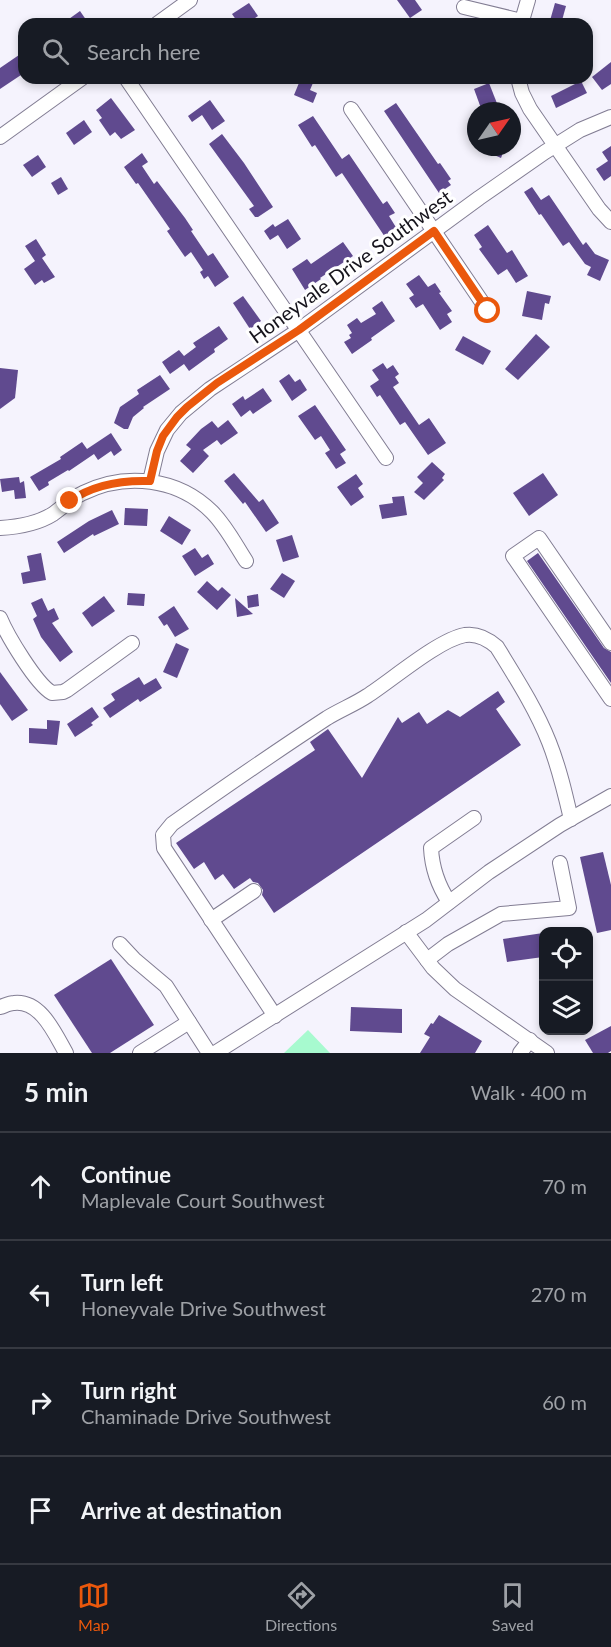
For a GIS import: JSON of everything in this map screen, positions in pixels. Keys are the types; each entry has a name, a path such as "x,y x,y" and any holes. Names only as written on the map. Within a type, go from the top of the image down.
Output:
{"street":[{"path":"165,18 190,0"},
{"path":"523,18 528,0"},
{"path":"464,7 507,18"},
{"path":"0,137 74,84"},
{"path":"130,84 386,458"},
{"path":"520,84 530,109 599,209 611,222"},
{"path":"351,109 488,311"},
{"name":"Honeyvale Drive Southwest","path":"150,481 159,445 167,430 181,413 217,383 299,330 555,145 580,130 611,117"},
{"path":"0,528 18,527 38,521 83,493 104,484 150,481 177,489 204,505 227,530 246,561"},
{"path":"611,643 539,538 513,556 611,699"},
{"path":"0,618 29,666 45,688 52,693 67,690 132,643"},
{"path":"275,1016 164,848 163,835 172,824 260,762 365,697 436,648 465,635 477,635 489,639 497,648 540,723 550,744 571,819"},
{"path":"222,1051 426,920 489,872 611,796"},
{"path":"449,902 440,888 432,865 431,848 474,818"},
{"path":"427,960 448,944 501,914 569,908 560,863"},
{"path":"211,920 254,891"},
{"path":"406,932 427,960 455,989 547,1053"},
{"path":"120,944 166,986 209,1053"},
{"path":"0,1007 15,1002 29,1006 43,1015 66,1053"},
{"path":"140,1053 189,1022"},
{"path":"520,1053 530,1040"}],"green space":[{"path":"308,1030 330,1053 284,1053"}],"building":[{"path":"397,0 415,0 422,10 410,18"},
{"path":"249,3 258,16 235,18 232,14"},
{"path":"555,3 566,6 563,18 551,18"},
{"path":"80,11 85,18 70,18"},
{"path":"18,56 18,77 0,89 0,68"},
{"path":"611,62 611,84 602,90 593,76"},
{"path":"299,84 312,84 310,90 317,93 313,103 294,95"},
{"path":"489,84 496,102 479,102 474,89"},
{"path":"575,84 582,84 587,93 556,108 551,96"},
{"path":"111,98 135,130 121,139 115,132 110,136 99,120 102,118 96,110"},
{"path":"210,100 225,121 212,130 202,115 192,122 188,116"},
{"path":"396,103 451,179 448,181 451,185 439,193 384,111"},
{"path":"313,116 342,159 349,154 383,204 387,201 395,213 389,216 397,229 385,237 342,173 336,177 315,145 312,147 298,125"},
{"path":"84,120 92,132 74,145 66,133"},
{"path":"222,134 273,207 258,217 255,217 249,209 254,206 209,144"},
{"path":"611,146 611,176 604,181 596,169 608,161 602,152"},
{"path":"142,153 148,162 142,166 154,184 157,181 185,218 208,256 213,253 229,277 215,287 208,276 204,279 200,272 203,270 191,252 185,257 167,231 170,229 124,167"},
{"path":"38,155 46,167 32,177 23,165"},
{"path":"61,177 68,189 58,195 51,183"},
{"path":"532,187 541,200 549,195 583,245 586,242 595,254 609,260 600,281 587,275 591,267 585,264 569,242 563,246 541,214 539,215 524,192"},
{"path":"288,219 301,239 287,249 278,235 270,240 264,231 273,224 275,227"},
{"path":"488,225 507,253 512,250 528,276 516,283 507,269 498,275 479,249 482,247 474,235"},
{"path":"36,239 46,255 42,258 55,277 44,283 42,280 35,285 24,269 35,261 25,246"},
{"path":"343,242 353,256 305,290 292,269 307,259 311,264"},
{"path":"419,275 428,287 435,283 452,311 447,314 452,322 440,330 423,304 416,308 409,298 414,295 406,284"},
{"path":"527,291 551,296 549,304 545,303 542,320 522,316"},
{"path":"243,296 261,321 250,329 233,303"},
{"path":"382,301 395,321 352,354 344,342 351,338 349,335 352,333 347,325 357,318 361,323 376,314 372,308"},
{"path":"219,326 228,339 214,349 215,352 189,371 184,364 170,374 162,362 179,350 184,356 196,347 193,343"},
{"path":"536,334 550,347 518,380 505,369"},
{"path":"463,336 491,351 483,365 455,350"},
{"path":"383,363 387,369 393,365 399,374 395,377 399,383 393,387 419,425 429,418 446,443 428,455 405,422 400,425 380,395 377,397 370,386 379,380 372,370"},
{"path":"0,368 18,370 15,398 0,409"},
{"path":"289,374 295,382 300,379 307,390 292,401 279,381"},
{"path":"160,375 170,389 143,407 133,417 128,429 114,423 120,407 139,394 137,390"},
{"path":"263,388 272,401 253,414 250,410 241,417 232,404 243,396 245,400"},
{"path":"315,405 346,450 340,454 346,463 336,469 325,453 330,450 321,436 315,440 298,416"},
{"path":"228,420 238,433 221,445 217,440 203,450 209,456 193,473 180,461 191,449 186,445 212,421 218,428"},
{"path":"111,433 122,450 114,456 111,451 98,460 94,454 48,482 49,485 39,491 30,477 61,459 60,457 82,442 87,449"},
{"path":"432,462 445,474 442,478 444,480 424,500 414,492 423,483 417,477"},
{"path":"234,473 259,502 263,499 279,523 266,532 245,502 243,504 224,481"},
{"path":"543,473 558,495 529,516 513,493"},
{"path":"356,474 363,484 358,488 364,497 351,506 337,487"},
{"path":"19,477 20,483 24,481 26,498 15,499 14,490 2,492 0,479"},
{"path":"404,496 407,515 382,519 379,505 393,503 392,497"},
{"path":"125,508 148,509 147,526 124,525"},
{"path":"112,510 119,524 94,536 93,534 64,553 57,542 89,521"},
{"path":"169,516 191,530 182,545 160,531"},
{"path":"292,535 299,557 283,562 276,540"},
{"path":"195,548 202,558 208,554 214,564 195,576 182,556"},
{"path":"41,553 46,580 23,584 21,573 30,571 27,556"},
{"path":"538,553 604,648 611,652 611,683 527,561"},
{"path":"282,573 295,581 284,598 270,589"},
{"path":"207,581 218,591 222,587 231,595 217,610 197,592"},
{"path":"128,593 145,594 144,606 127,605"},
{"path":"258,594 259,606 248,608 247,596"},
{"path":"104,596 115,611 92,627 82,613"},
{"path":"42,598 48,611 54,608 59,619 52,623 73,652 60,662 41,637 33,619 37,616 31,603"},
{"path":"235,598 253,614 237,617"},
{"path":"174,606 189,629 175,637 167,624 164,626 158,617"},
{"path":"176,643 189,649 177,678 163,672"},
{"path":"0,672 28,710 12,721 0,704"},
{"path":"139,677 144,685 156,678 162,688 140,702 138,699 110,718 103,708 115,700 111,694"},
{"path":"498,691 505,702 496,709 521,745 274,913 262,895 263,890 258,883 253,882 250,878 234,889 223,874 215,880 204,862 194,869 176,843 315,750 310,742 328,729 362,778 398,717 402,723 419,712 427,724 448,710 460,717"},
{"path":"92,707 99,717 91,723 93,725 75,737 67,724"},
{"path":"47,720 60,721 57,745 29,743 29,728 47,729"},
{"path":"603,852 611,885 611,930 597,933 580,857"},
{"path":"539,934 539,958 507,962 503,939"},
{"path":"111,959 154,1025 110,1053 92,1053 54,995"},
{"path":"351,1007 402,1009 402,1033 350,1031"},
{"path":"439,1015 482,1041 475,1053 420,1053 430,1037 424,1034"},
{"path":"611,1026 611,1051 593,1053 585,1040"}],"route":[{"path":"70,501 104,484 136,480 150,481 154,460 163,436 187,407 217,383 299,330 434,231 488,311"}]}
